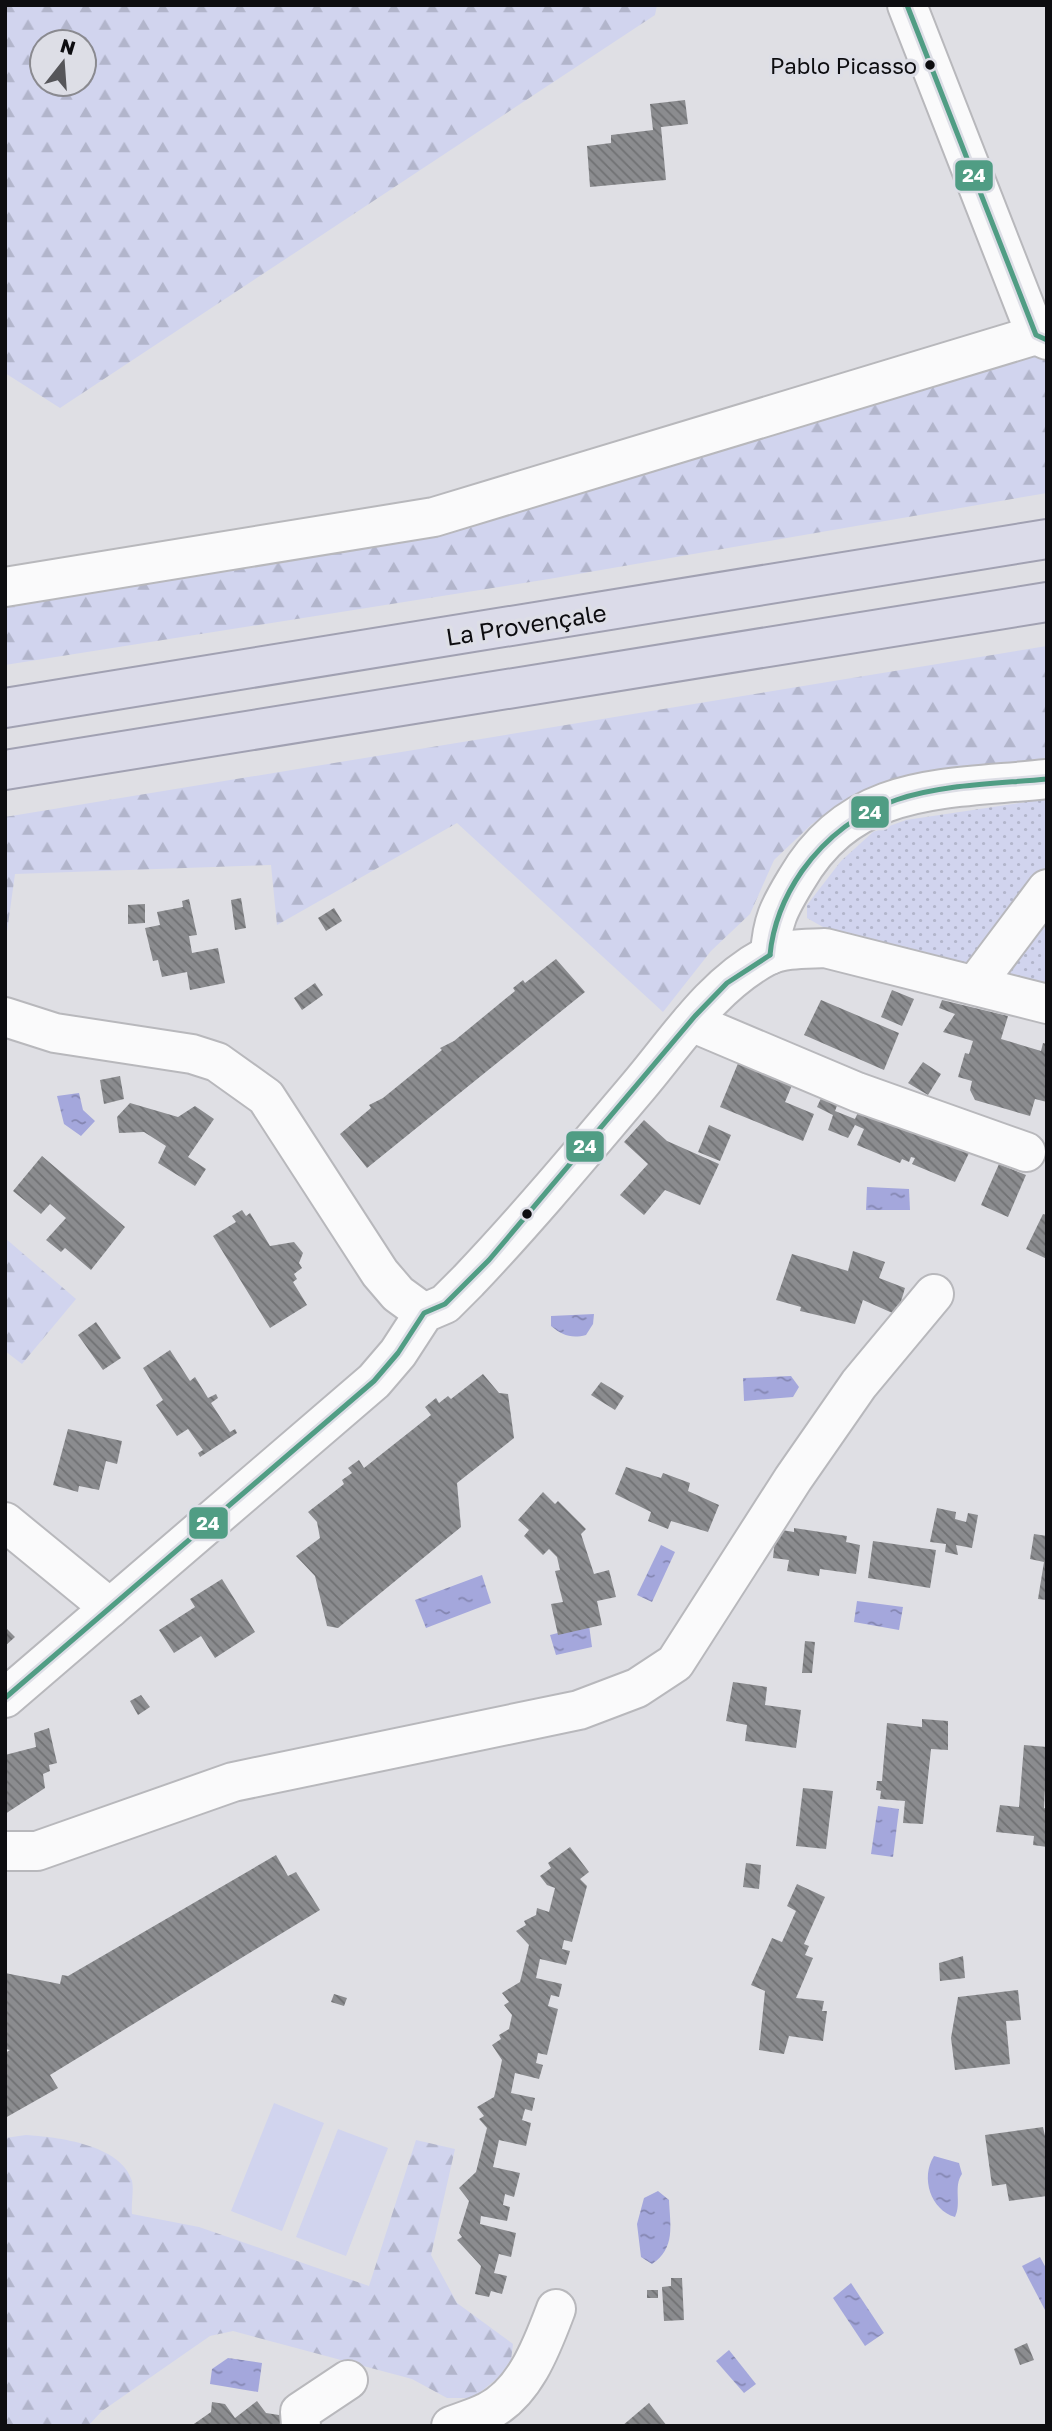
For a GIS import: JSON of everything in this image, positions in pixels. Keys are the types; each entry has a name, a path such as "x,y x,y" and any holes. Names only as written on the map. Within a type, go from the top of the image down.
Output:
{"highway":[{"name":"La Provençale","path":"5,708 1047,539"},
{"path":"5,770 1047,602"}],"street":[{"path":"5,587 434,517 1041,337 907,5"},
{"path":"770,955 775,916 801,870 827,836 854,815 887,800 1047,779"},
{"path":"975,985 1047,889"},
{"path":"5,1698 374,1381 398,1353 424,1313 445,1304 489,1260 727,983 770,955 796,949 843,950 1047,1004"},
{"path":"5,1017 55,1034 192,1054 218,1062 239,1074 265,1097 380,1273 398,1294 424,1313"},
{"path":"691,1022 857,1092 1026,1152"},
{"path":"5,1851 37,1851 233,1782 579,1710 637,1688 676,1664 793,1479 851,1394 934,1294"},
{"path":"5,1522 110,1608"},
{"path":"451,2426 490,2411 519,2386 542,2344 556,2309"},
{"path":"301,2426 300,2412 348,2380"}],"green space":[{"path":"5,5 657,5 655,15 60,408 5,373"},
{"path":"1047,328 1047,493 549,579 5,665 5,590 491,485"},
{"path":"1047,646 1047,760 857,796 812,824 774,860 750,914 711,951 663,1012 457,823 277,925 271,865 15,874 5,946 5,817"},
{"path":"1047,799 1047,987 823,927 807,918 807,905 841,861 873,832 906,820"},
{"path":"5,1238 76,1299 22,1364 5,1351"},
{"path":"274,2103 324,2123 282,2231 231,2211"},
{"path":"338,2129 388,2148 346,2256 296,2237"},
{"path":"26,2135 86,2145 115,2158 126,2168 132,2181 132,2214 199,2227 369,2286 416,2140 455,2149 431,2255 457,2303 513,2344 511,2360 499,2377 473,2398 447,2398 412,2379 233,2331 210,2336 102,2411 88,2426 5,2426 5,2138"}],"water":[{"path":"79,1093 83,1110 95,1121 81,1136 64,1124 57,1096"},
{"path":"867,1187 909,1189 910,1210 866,1210"},
{"path":"594,1314 593,1324 586,1335 567,1335 551,1326 551,1316"},
{"path":"791,1376 799,1387 793,1397 744,1401 743,1378"},
{"path":"661,1545 675,1552 652,1602 637,1595"},
{"path":"482,1575 491,1603 426,1628 415,1600"},
{"path":"857,1601 903,1607 899,1630 854,1622"},
{"path":"589,1625 592,1647 556,1655 550,1635"},
{"path":"878,1806 899,1809 893,1857 871,1854"},
{"path":"934,2156 959,2163 962,2174 958,2184 955,2217 940,2208 930,2192 928,2174"},
{"path":"658,2191 669,2200 670,2235 665,2251 652,2264 641,2257 637,2224 644,2198"},
{"path":"1040,2257 1047,2270 1045,2310 1022,2266"},
{"path":"851,2283 884,2333 865,2346 833,2298"},
{"path":"729,2350 756,2384 744,2393 716,2361"},
{"path":"228,2358 262,2363 258,2392 210,2384 212,2369"}],"building":[{"path":"685,100 688,124 661,127 666,180 590,187 587,146 611,143 611,135 653,130 650,104"},
{"path":"241,898 246,928 235,930 231,900"},
{"path":"189,899 197,935 189,936 192,953 218,948 225,983 190,990 187,972 162,977 158,960 153,961 145,928 160,925 157,912 183,907 182,901"},
{"path":"145,904 145,923 128,924 128,905"},
{"path":"334,908 342,921 326,931 318,918"},
{"path":"556,959 585,992 367,1168 340,1134 371,1108 369,1105 383,1098 442,1050 440,1048 454,1041 515,991 513,988 523,980 525,983"},
{"path":"315,983 323,995 302,1010 294,998"},
{"path":"892,990 914,999 902,1026 881,1017"},
{"path":"821,1000 899,1033 884,1070 804,1035"},
{"path":"942,1000 1008,1016 1001,1039 1041,1051 1043,1043 1047,1044 1047,1102 1035,1099 1030,1116 975,1100 970,1090 972,1081 958,1077 965,1053 969,1054 973,1041 943,1032 955,1014 939,1008"},
{"path":"739,1061 793,1083 785,1102 814,1114 803,1141 720,1107"},
{"path":"923,1062 941,1074 928,1095 908,1083"},
{"path":"120,1076 124,1099 104,1104 100,1080"},
{"path":"822,1096 838,1103 835,1111 855,1119 860,1108 969,1153 955,1182 912,1164 915,1158 911,1157 909,1162 902,1159 900,1163 857,1145 864,1129 855,1125 848,1138 828,1130 833,1115 817,1107"},
{"path":"130,1103 178,1117 195,1106 214,1119 188,1157 206,1169 195,1186 158,1163 166,1146 144,1132 119,1133 117,1117"},
{"path":"644,1120 667,1141 719,1164 700,1205 665,1190 644,1215 620,1195 648,1164 624,1142"},
{"path":"709,1125 731,1135 720,1161 698,1152"},
{"path":"42,1156 125,1227 91,1270 65,1248 61,1252 46,1240 66,1218 50,1204 41,1214 13,1191"},
{"path":"999,1164 1026,1175 1008,1217 981,1205"},
{"path":"242,1210 246,1216 250,1213 270,1246 294,1242 303,1253 299,1263 302,1268 294,1274 297,1279 293,1282 307,1305 270,1328 213,1236 236,1222 232,1216"},
{"path":"1043,1214 1047,1215 1047,1259 1026,1249"},
{"path":"853,1251 885,1262 879,1278 905,1288 897,1315 863,1300 855,1324 800,1311 801,1307 776,1300 792,1254 848,1271"},
{"path":"96,1322 121,1358 103,1370 78,1335"},
{"path":"170,1350 190,1381 195,1377 208,1398 216,1394 218,1398 211,1403 230,1432 235,1429 237,1433 200,1457 198,1453 203,1450 188,1429 177,1436 156,1405 163,1400 143,1368"},
{"path":"483,1374 499,1393 508,1394 514,1438 457,1483 461,1527 338,1628 327,1626 315,1576 296,1556 320,1538 317,1522 308,1512 344,1484 342,1480 352,1473 348,1468 359,1460 364,1468 431,1415 425,1407 436,1398 439,1403 448,1396 451,1399"},
{"path":"601,1382 624,1396 615,1410 591,1395"},
{"path":"68,1429 122,1441 117,1464 106,1461 99,1490 79,1486 78,1492 53,1485"},
{"path":"626,1467 661,1478 663,1473 690,1483 688,1491 719,1505 708,1532 671,1521 668,1529 648,1521 651,1512 615,1494"},
{"path":"543,1492 555,1504 558,1501 586,1529 581,1534 594,1574 609,1570 616,1597 597,1601 602,1625 558,1635 551,1604 563,1602 555,1571 560,1570 557,1557 549,1549 543,1555 524,1536 529,1530 518,1520"},
{"path":"937,1508 956,1512 955,1519 966,1522 968,1513 978,1515 972,1548 956,1545 958,1555 945,1552 946,1544 930,1542"},
{"path":"794,1528 847,1536 846,1542 860,1545 856,1574 820,1569 819,1576 787,1571 789,1560 773,1558 776,1529 794,1532"},
{"path":"1034,1534 1047,1536 1047,1600 1038,1599 1044,1562 1030,1559"},
{"path":"873,1541 936,1550 930,1588 868,1578"},
{"path":"222,1579 255,1632 215,1658 201,1636 174,1653 159,1630 195,1607 190,1599"},
{"path":"5,1627 15,1637 5,1646"},
{"path":"805,1641 815,1642 812,1673 802,1673"},
{"path":"733,1682 767,1687 765,1705 801,1710 796,1748 745,1741 747,1725 726,1721"},
{"path":"141,1695 150,1707 138,1715 130,1701"},
{"path":"922,1719 948,1721 948,1750 931,1749 923,1824 903,1823 905,1801 880,1799 881,1791 876,1790 877,1781 882,1781 887,1723 922,1727"},
{"path":"49,1728 57,1763 49,1765 50,1771 43,1774 45,1788 5,1814 5,1755 36,1747 34,1733"},
{"path":"1024,1745 1047,1747 1044,1808 1047,1809 1047,1847 1033,1845 1034,1836 996,1832 1000,1805 1019,1807"},
{"path":"803,1788 833,1791 826,1849 796,1846"},
{"path":"570,1847 589,1872 580,1879 587,1886 572,1942 564,1940 562,1949 570,1951 566,1965 540,1959 536,1978 562,1984 559,1997 551,1995 548,2006 558,2009 547,2055 538,2053 536,2063 543,2065 539,2079 515,2073 511,2093 535,2098 532,2111 525,2109 522,2120 531,2123 526,2146 499,2140 493,2167 520,2173 514,2197 505,2194 503,2205 510,2207 507,2221 481,2216 480,2224 516,2233 511,2257 499,2254 494,2273 507,2276 502,2294 491,2291 489,2297 475,2294 481,2266 457,2240 462,2237 459,2233 469,2201 459,2188 476,2172 487,2128 479,2119 484,2116 477,2107 494,2097 496,2089 502,2060 492,2045 501,2039 499,2035 509,2029 512,2015 504,2005 509,2002 502,1993 520,1982 529,1945 516,1931 526,1925 524,1921 536,1915 537,1908 549,1912 555,1888 547,1885 540,1876 551,1868 548,1863"},
{"path":"276,1855 288,1876 296,1872 320,1910 50,2075 58,2088 5,2118 5,2053 10,2050 5,2049 5,1973 60,1984 62,1975 68,1976"},
{"path":"746,1863 761,1865 759,1889 743,1887"},
{"path":"797,1884 825,1897 804,1944 809,1946 805,1955 813,1958 796,1998 824,2001 822,2011 827,2011 823,2041 789,2036 784,2054 759,2050 765,1991 751,1985 772,1938 782,1942 796,1911 787,1906"},
{"path":"963,1956 965,1978 940,1981 939,1963"},
{"path":"1018,1990 1021,2020 1006,2021 1010,2064 955,2070 951,2038 958,1997"},
{"path":"334,1994 347,1998 344,2006 331,2002"},
{"path":"1043,2127 1047,2145 1047,2196 1009,2201 1006,2184 992,2186 985,2135"},
{"path":"671,2278 682,2278 684,2320 664,2321 662,2287 671,2286"},
{"path":"647,2290 658,2290 658,2298 647,2298"},
{"path":"1027,2343 1034,2360 1020,2365 1014,2349"},
{"path":"257,2401 266,2413 279,2415 281,2410 288,2409 290,2425 191,2426 211,2412 212,2402 225,2404 235,2418"},
{"path":"649,2403 667,2426 622,2426"}],"transit line":[{"name":"24","path":"907,5 1036,335 1047,340"},
{"name":"24","path":"770,955 777,921 802,871 827,842 853,821 881,806 911,795 976,785 1047,779"},
{"name":"24","path":"5,1698 374,1381 398,1353 424,1313 445,1304 489,1260 695,1016 727,983 770,955"}],"place":[{"name":"Pablo Picasso","path":"930,65"}]}
